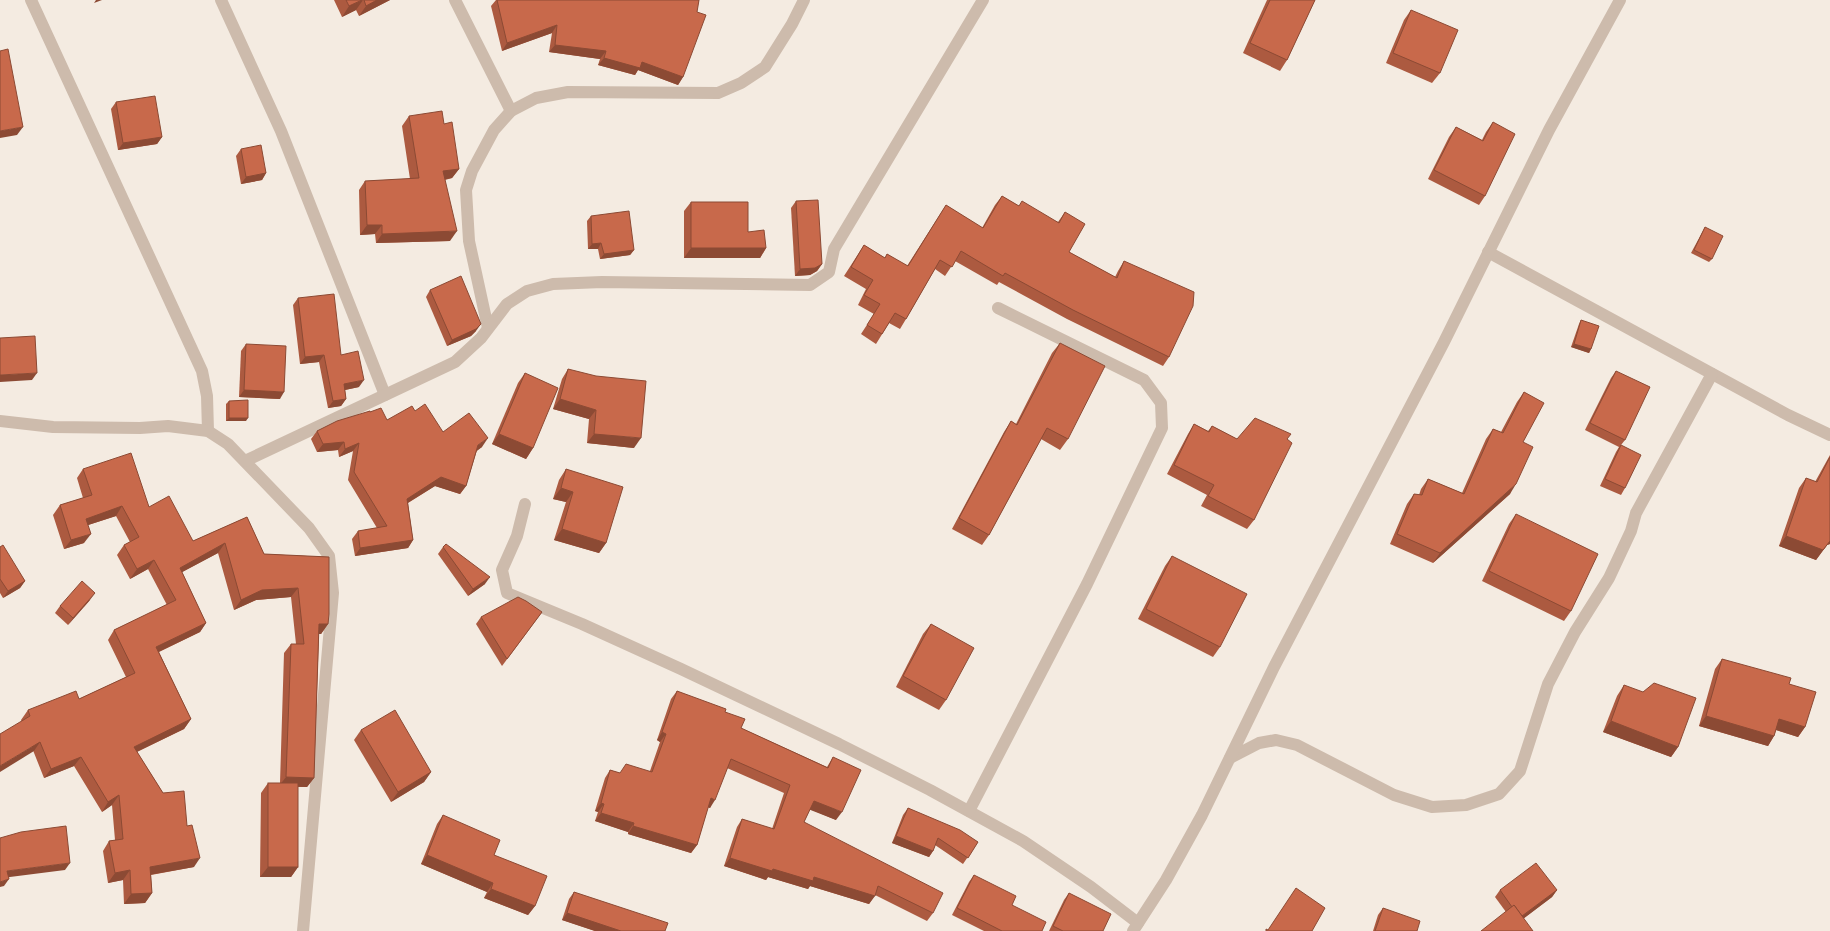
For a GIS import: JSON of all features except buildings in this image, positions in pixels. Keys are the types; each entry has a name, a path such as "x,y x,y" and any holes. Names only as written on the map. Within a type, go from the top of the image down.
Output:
{"street":[{"path":"31,0 202,371 207,396 208,431"},
{"path":"221,0 281,131 385,395"},
{"path":"455,0 511,110"},
{"path":"488,328 469,241 466,190 472,171 494,130 511,110 536,98 568,92 718,93 741,83 765,67 792,24 804,0"},
{"path":"245,461 455,362 481,338 507,304 527,291 553,284 602,282 810,285 829,272 834,249 983,0"},
{"path":"526,504 517,536 502,570 508,593 682,669 839,744 969,812 1023,841 1091,887 1136,927 1166,880 1202,816 1278,658 1444,342 1549,130 1620,0"},
{"path":"1488,252 1788,415 1830,435"},
{"path":"969,812 1087,584 1162,428 1161,403 1144,380 998,308"},
{"path":"1230,758 1259,743 1276,740 1297,745 1394,794 1432,807 1466,805 1499,794 1520,772 1548,684 1575,632 1609,578 1631,532 1636,513 1712,374"},
{"path":"0,421 53,427 140,428 168,426 208,431 228,444 245,461 309,528 329,556 333,593 303,931"}]}
